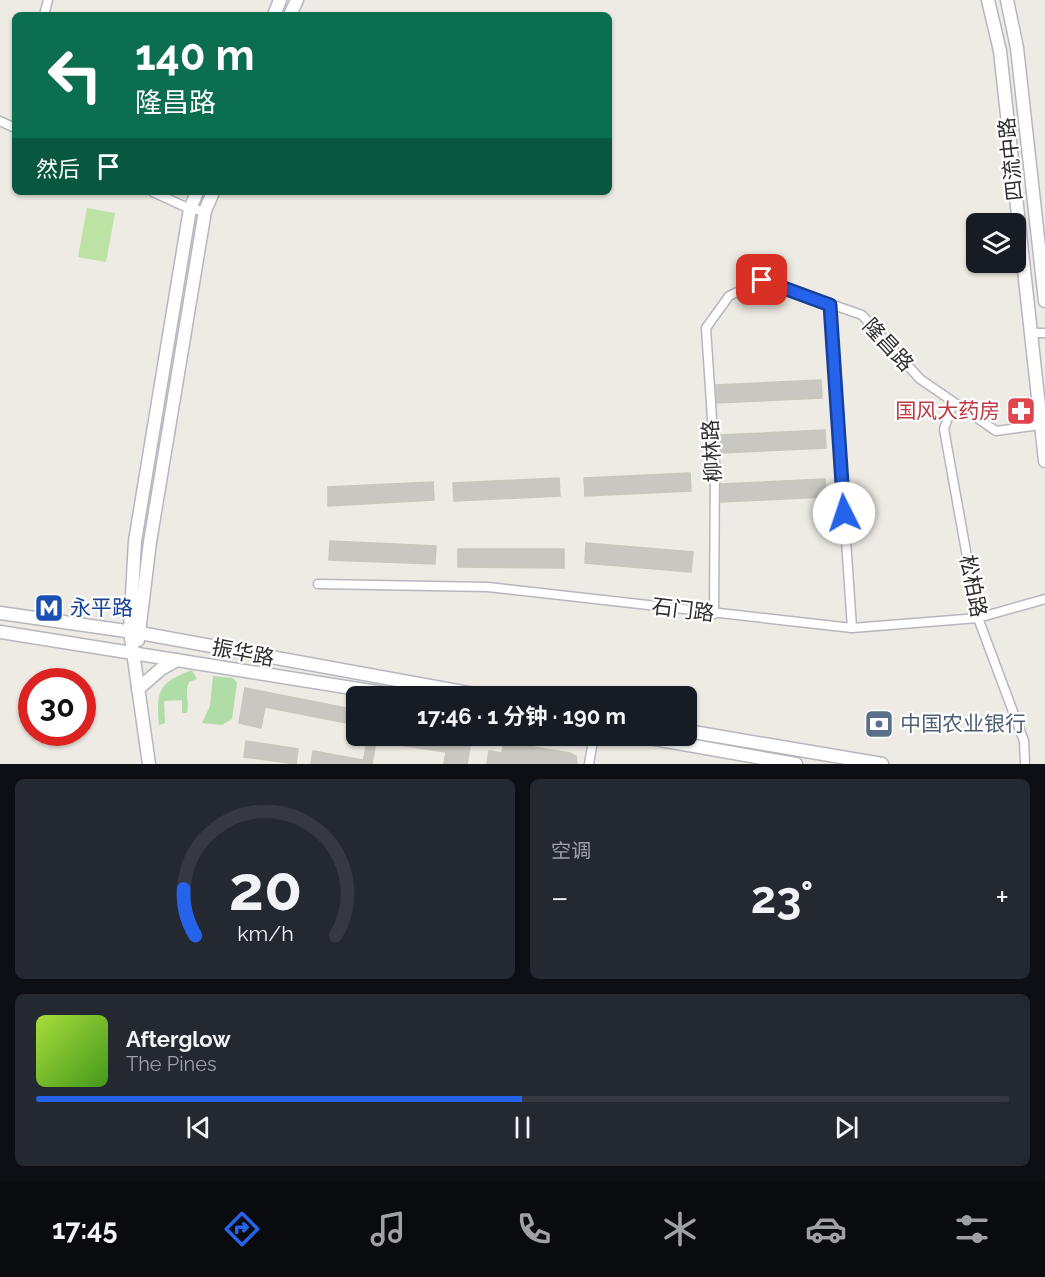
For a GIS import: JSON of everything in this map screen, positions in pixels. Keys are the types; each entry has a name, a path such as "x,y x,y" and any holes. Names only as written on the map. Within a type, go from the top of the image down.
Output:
{"main road":[{"name":"四流中路","path":"988,0 1000,51 1045,461"},
{"name":"四流中路","path":"1006,0 1017,48 1045,301"},
{"path":"135,632 135,541 190,209 196,195"},
{"path":"149,764 132,655 205,211 212,195"},
{"name":"振华路","path":"0,613 135,632 428,686"},
{"name":"振华路","path":"0,632 132,655 178,660 346,687"},
{"path":"138,689 161,669 178,660"},
{"path":"697,733 882,764"},
{"path":"694,746 796,764"}],"street":[{"path":"160,195 190,209 205,211"},
{"name":"隆昌路","path":"729,296 762,280 862,315 920,379 953,404 996,431 1040,425"},
{"name":"柳林路","path":"714,614 715,464 706,328 729,296"},
{"path":"830,305 852,628"},
{"path":"1031,333 1045,333"},
{"name":"松柏路","path":"953,404 944,429 978,618 1024,741 1025,764"},
{"name":"石门路","path":"318,584 488,587 852,628 978,618 1045,598"},
{"path":"589,764 592,746"}],"green space":[{"path":"87,208 115,213 106,262 78,257"},
{"path":"192,670 197,679 189,682 187,713 182,713 182,700 164,701 165,723 159,725 158,703 162,689 172,679"},
{"path":"213,676 233,678 237,683 232,719 222,725 202,723 210,706"}],"building":[{"path":"821,380 822,398 717,403 716,385"},
{"path":"825,430 826,448 721,453 720,435"},
{"path":"690,473 691,491 585,496 584,478"},
{"path":"559,478 560,496 454,501 453,483"},
{"path":"825,479 826,497 721,502 721,484"},
{"path":"433,482 434,500 328,506 328,487"},
{"path":"330,541 436,546 435,564 329,560"},
{"path":"586,543 693,552 691,572 585,563"},
{"path":"458,549 564,549 564,568 458,567"},
{"path":"245,688 346,708 346,723 265,707 261,728 239,723"},
{"path":"246,741 298,749 296,764 244,757"},
{"path":"366,746 375,747 372,764 363,764"},
{"path":"406,746 470,746 467,764 444,764 446,752"},
{"path":"503,746 528,746 570,753 576,756 577,764 487,764 489,751 502,753"},
{"path":"313,751 363,760 362,764 311,764"}],"place":[{"name":"国风大药房","path":"1021,411"},
{"name":"永平路","path":"49,608"},
{"name":"中国农业银行","path":"879,724"}],"route":[{"path":"762,280 830,305 844,513"}]}
